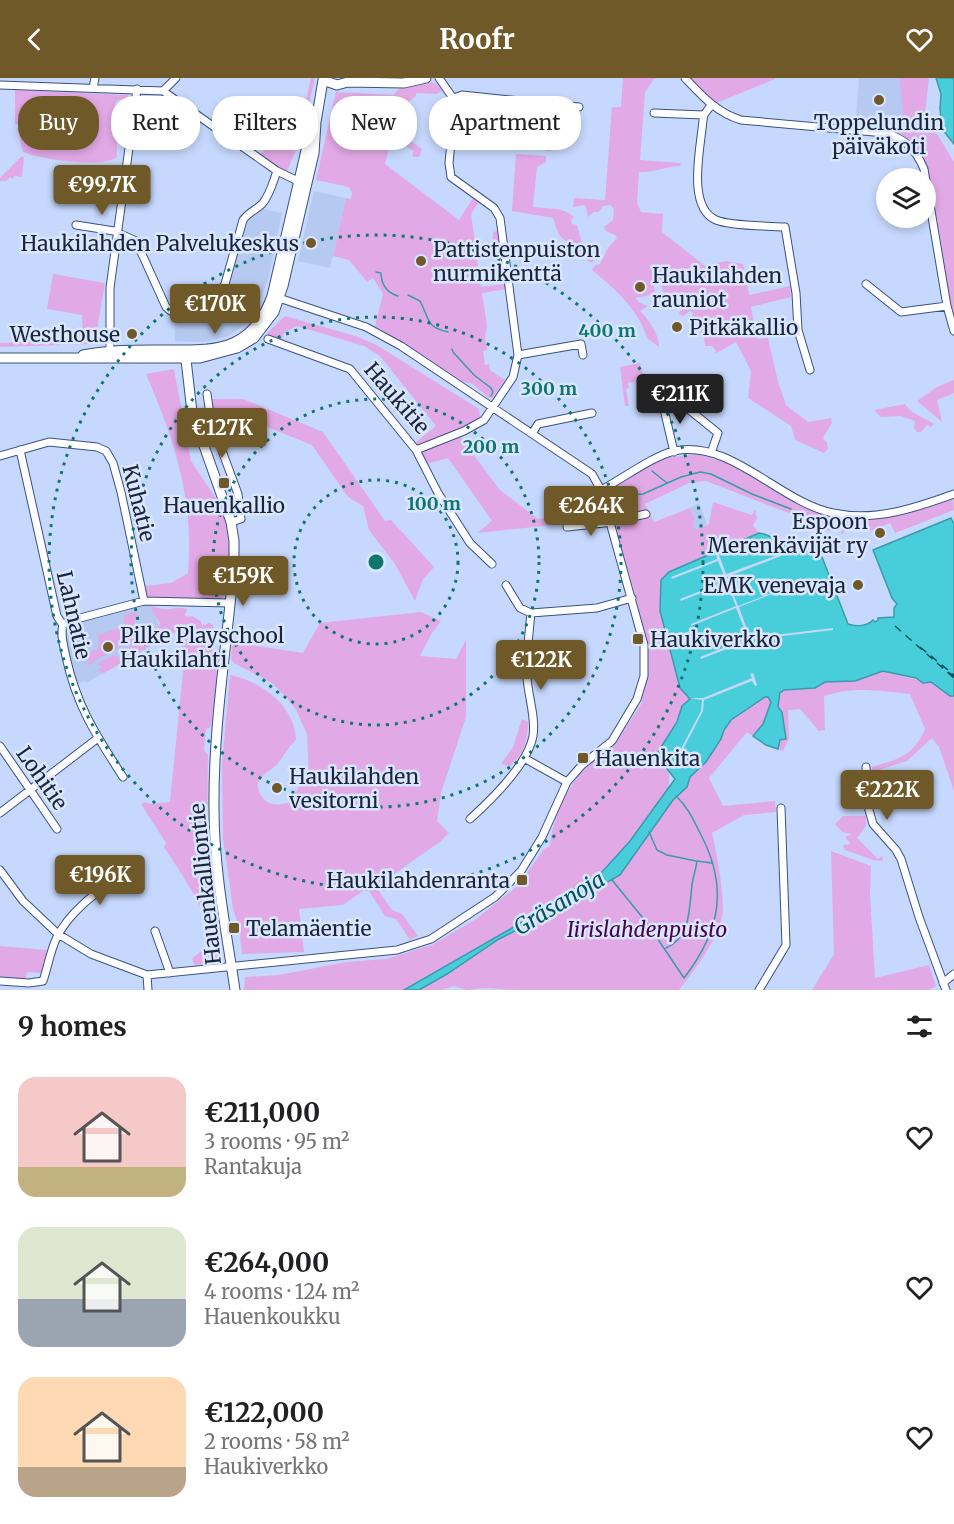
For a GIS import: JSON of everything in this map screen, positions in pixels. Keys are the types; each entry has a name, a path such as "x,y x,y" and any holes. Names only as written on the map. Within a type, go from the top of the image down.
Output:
{"main road":[{"path":"0,358 185,355 224,347 242,338 259,322 276,297 303,184 315,106 324,80 336,85 343,80 404,83 426,78"},
{"name":"Hauenkalliontie","path":"185,355 192,412 231,522 235,553 217,738 214,808 216,860 235,990"}],"street":[{"path":"93,88 95,78"},
{"path":"163,90 176,78"},
{"path":"439,78 452,96"},
{"path":"685,78 711,105 741,120 885,133 899,137 907,143 920,161 925,174 947,306 954,331"},
{"path":"5,83 163,90 278,171 303,184"},
{"path":"110,355 110,288 137,89"},
{"path":"711,105 704,115 698,192 700,204 704,211 716,220 785,227 796,293 798,330 810,369"},
{"path":"654,113 704,115"},
{"path":"450,150 450,173 454,180 499,214 518,355 581,344 583,355"},
{"path":"76,225 110,230 131,238 139,245 166,307 171,312 184,313 214,299 220,293 225,284 243,220 265,201 278,171"},
{"path":"866,284 901,312 947,306"},
{"path":"0,870 23,901 58,934 91,954 147,975 397,950 430,939 495,897 521,871 542,837 567,782 602,748 608,738 618,731 633,706 644,676 644,645 601,490 592,474 533,432 401,346 366,327 276,297"},
{"name":"Haukitie","path":"268,339 350,369 416,450 484,420 513,377 518,355"},
{"path":"207,394 211,421 238,494 241,519 231,522"},
{"path":"674,452 659,404 672,404 687,408 718,433 711,453"},
{"path":"533,432 538,424 591,413"},
{"name":"Kuhatie","path":"0,456 49,441 102,448 109,455 126,514 144,601"},
{"name":"Lahnatie","path":"20,450 57,616 63,625 62,635 72,684 82,709 123,777"},
{"path":"416,450 438,493 470,543 492,564"},
{"path":"601,490 659,457 674,452 693,450 727,459 806,504 840,514 879,515 954,494"},
{"path":"567,527 646,514"},
{"path":"506,585 520,608 531,613 597,608 632,598"},
{"path":"63,625 69,621 144,601 231,603"},
{"path":"470,819 496,795 524,758 532,736 532,712 527,673 531,613"},
{"path":"0,813 98,738"},
{"name":"Lohitie","path":"0,746 57,829"},
{"path":"524,758 567,782"},
{"path":"866,767 869,810 873,824 901,859 944,986"},
{"path":"759,990 785,949 787,940 780,808"},
{"path":"44,990 42,981 58,934 87,900 131,867"},
{"path":"155,931 170,973"},
{"path":"944,986 954,974"},
{"path":"147,975 148,990"},
{"path":"0,981 29,983 42,981"}],"shaded area":[{"name":"Toppelundin päiväkoti","path":"859,78 899,78 903,107 902,125 898,133 887,129 855,127"},
{"path":"314,191 346,198 330,268 298,261"},
{"path":"263,209 282,213 268,280 253,316 246,324 228,336 211,341 175,341 174,317 194,315 215,307 227,292 246,223"},
{"path":"699,503 707,524 696,531 693,526 695,519 690,508"},
{"name":"Pilke Playschool Haukilahti","path":"146,604 150,605 165,638 86,683 84,681 75,685 65,634 68,625"}],"green space":[{"path":"311,78 315,78 311,96 307,96"},
{"path":"623,78 658,78 654,79 645,92 640,160 681,163 680,166 639,172 637,203 641,212 663,214 662,232 705,266 726,261 743,264 749,295 790,286 791,297 751,307 757,339 768,338 786,405 808,422 831,418 832,423 823,438 828,449 824,453 795,440 791,426 748,398 751,371 736,342 715,354 716,351 712,346 705,346 704,336 700,333 702,328 700,321 690,321 693,313 690,311 683,316 679,313 688,303 686,298 667,302 662,287 655,284 655,294 636,298 638,302 648,306 640,311 653,328 659,347 647,338 638,318 625,300 592,270 595,265 600,264 608,248 617,238 604,227 613,220 614,209 610,205 603,206 599,212 594,212 588,217 585,205 573,207 574,198 605,200 612,107 621,107"},
{"path":"689,78 775,78 775,79 714,104"},
{"path":"899,78 929,78 925,114 954,162 954,319 950,308 936,213 936,168 928,168 916,147 898,133 902,99"},
{"path":"431,82 437,84 442,91 437,94 416,93 416,96 335,96 336,92 393,95 399,89"},
{"path":"15,90 128,95 111,96 111,150 117,150 117,157 109,161 85,163 56,160 22,150 99,150 99,96 18,96 18,124 15,124"},
{"path":"330,118 330,150 388,150 385,164 459,220 473,198 479,202 471,214 476,249 493,246 493,232 498,231 500,250 476,253 481,287 505,284 506,289 482,293 487,326 485,337 487,350 483,351 485,365 489,364 490,370 505,380 493,397 489,398 473,384 463,382 375,326 383,294 373,278 367,282 349,260 333,256 346,198 351,199 352,192 349,187 316,180"},
{"path":"417,146 422,149 419,157 412,155 412,150 417,150"},
{"path":"266,150 296,150 287,172 259,154"},
{"path":"516,154 546,156 546,162 537,167 533,207 560,210 574,217 571,220 572,224 577,225 584,250 594,257 593,262 589,262 559,235 553,218 512,211"},
{"path":"22,156 24,158 22,177 14,176 13,179 10,177 6,181 0,181 0,178"},
{"path":"53,274 105,283 96,336 92,344 0,347 0,343 83,339 82,315 47,309"},
{"path":"285,316 375,344 479,409 480,419 457,430 461,438 500,490 538,519 560,515 562,524 477,533 492,521 448,458 426,464 415,443 436,426 380,356 364,346 297,326 284,333 281,341 269,337 267,333"},
{"path":"640,363 644,380 628,383 629,388 626,389 629,406 625,406 620,367"},
{"path":"174,369 191,461 225,512 231,537 225,594 221,599 147,597 145,586 171,583 188,573 188,520 180,471 166,423 146,374"},
{"path":"954,380 954,393 937,400 942,422 917,401 937,387"},
{"path":"210,399 243,399 323,432 385,521 391,520 434,567 423,579 415,601 395,564 369,530 363,506 348,497 312,445 235,414 217,416"},
{"path":"905,404 934,424 931,427 927,425 921,432 917,432 914,428 915,421 901,416 881,417 874,410"},
{"path":"698,454 730,464 796,504 829,516 835,521 831,531 825,530 825,527 706,481 689,483 645,504 654,522 690,508 695,519 693,526 696,530 709,524 713,502 752,515 755,510 757,518 753,525 759,533 715,551 661,580 660,611 680,688 690,699 663,745 652,759 669,772 669,786 652,813 613,862 602,872 519,924 404,990 244,990 245,977 279,975 346,962 386,959 432,945 476,919 524,881 525,876 544,849 550,846 552,831 562,802 578,776 600,754 612,745 614,746 641,704 645,681 637,611 639,609 615,528 610,506 610,490 664,458"},
{"path":"953,499 954,510 895,533 890,523 868,532 864,524 851,526 841,535 844,524 848,520 888,516"},
{"path":"150,605 162,609 187,609 185,615 201,621 202,626 209,623 213,625 213,631 208,637 215,658 216,681 211,727 206,729 204,750 208,755 207,840 222,953 220,961 195,965 192,959 209,942 210,933 207,922 194,894 164,847 166,843 141,804 170,802 185,652 175,632 133,656 122,652 124,648 136,646 146,640 158,628 160,623"},
{"path":"136,612 138,619 134,620 143,639 130,646 129,644 121,647 119,642 117,643 117,649 97,659 89,666 87,654 99,648 98,635 124,626 124,615"},
{"path":"421,612 441,621 420,656 456,659 466,640 466,717 441,793 437,821 449,833 376,887 392,910 402,914 418,936 410,940 396,919 385,916 367,888 343,905 299,909 304,952 242,954 223,838 222,765 230,675 253,683 274,697 290,716 294,728 296,740 276,766 259,781 259,792 264,799 273,804 290,802 301,783 309,780 307,734 296,710 272,683 234,663 231,659 232,642 303,653 320,623"},
{"path":"114,655 118,656 120,664 102,674 99,670 102,666 96,664"},
{"path":"883,671 931,682 954,696 954,791 939,747 932,738 907,761 872,772 872,767 897,759 910,751 925,729 910,694 856,690 824,696 825,730 819,731 800,709 788,710 789,738 783,751 778,749 780,740 785,739 778,707 782,691 794,688 815,688 825,682 855,681"},
{"name":"Iirislahdenpuisto","path":"768,697 771,702 763,724 753,736 747,732 709,778 723,806 775,801 776,812 744,815 712,833 722,888 722,917 710,946 679,990 485,988 467,990 454,986 442,990 419,990 499,939 620,875 673,800 687,787 690,777 706,761 731,720"},
{"path":"522,719 528,722 522,752 510,766 501,764 513,747"},
{"path":"843,816 866,816 866,826 857,838 878,859 882,856 883,861 873,860 845,850 843,845 851,844 845,837 852,834 842,832 835,824"},
{"path":"831,851 871,866 870,894 875,978 929,965 936,986 929,990 812,990 834,954"},
{"path":"0,946 47,950 42,973 27,972 25,980 0,977"}],"water":[{"path":"936,78 954,78 954,144 942,129 941,94"},
{"name":"Gräsanoja","path":"951,518 954,524 954,696 950,696 931,682 923,683 916,678 883,671 855,681 825,682 815,688 784,690 780,693 778,707 782,712 786,739 780,740 778,749 766,745 753,736 763,724 771,702 768,697 765,697 731,720 706,762 690,777 687,787 673,800 620,875 499,939 419,990 404,990 519,924 602,872 630,841 675,779 656,755 677,722 682,706 690,699 680,688 660,611 661,580 669,572 759,533 764,534 822,557 848,624 868,624 873,620 875,622 878,618 894,617 894,608 897,604 892,598 873,550"}],"pier":[{"path":"715,551 718,552 726,574 780,554 781,556 727,577 738,606 811,578 739,607 750,638 833,628 833,630 750,640 701,659 700,657 748,638 736,608 691,626 691,624 736,606 726,583 681,601 680,599 726,581 718,561 672,579 671,577 717,559"},
{"path":"753,673 757,685 755,686 752,681 704,700 703,711 677,761 675,760 701,711 702,700 690,698 703,698 752,678 750,674"}],"waterway":[{"path":"376,272 381,273 383,284 388,290 398,296"},
{"path":"408,295 420,301 429,321 435,328 448,332"},
{"path":"452,349 474,375 491,388 493,392 491,396"},
{"path":"652,471 667,483"},
{"path":"617,496 643,494 681,477 700,472 711,474 752,494 791,509"},
{"name":"Gräsanoja","path":"612,880 647,923 684,978 706,943 713,925 717,907 717,889 715,870 708,851 689,813 676,796"},
{"path":"649,832 657,850 667,855 696,861"},
{"path":"666,948 674,943 684,930 697,861 712,863"}],"ferry route":[{"path":"895,626 954,678"},
{"path":"920,647 954,675"},
{"path":"948,672 954,676"}],"place":[{"name":"Toppelundin päiväkoti","path":"879,100"},
{"name":"Haukilahden Palvelukeskus","path":"311,243"},
{"name":"Pattistenpuiston nurmikenttä","path":"421,261"},
{"name":"Haukilahden rauniot","path":"640,287"},
{"name":"Pitkäkallio","path":"677,327"},
{"name":"Westhouse","path":"132,334"},
{"name":"Hauenkallio","path":"224,483"},
{"name":"Espoon Merenkävijät ry","path":"880,533"},
{"name":"EMK venevaja","path":"858,585"},
{"name":"Haukiverkko","path":"638,639"},
{"name":"Pilke Playschool Haukilahti","path":"108,647"},
{"name":"Hauenkita","path":"583,758"},
{"name":"Haukilahden vesitorni","path":"277,788"},
{"name":"Haukilahdenranta","path":"522,880"},
{"name":"Telamäentie","path":"234,928"}]}
